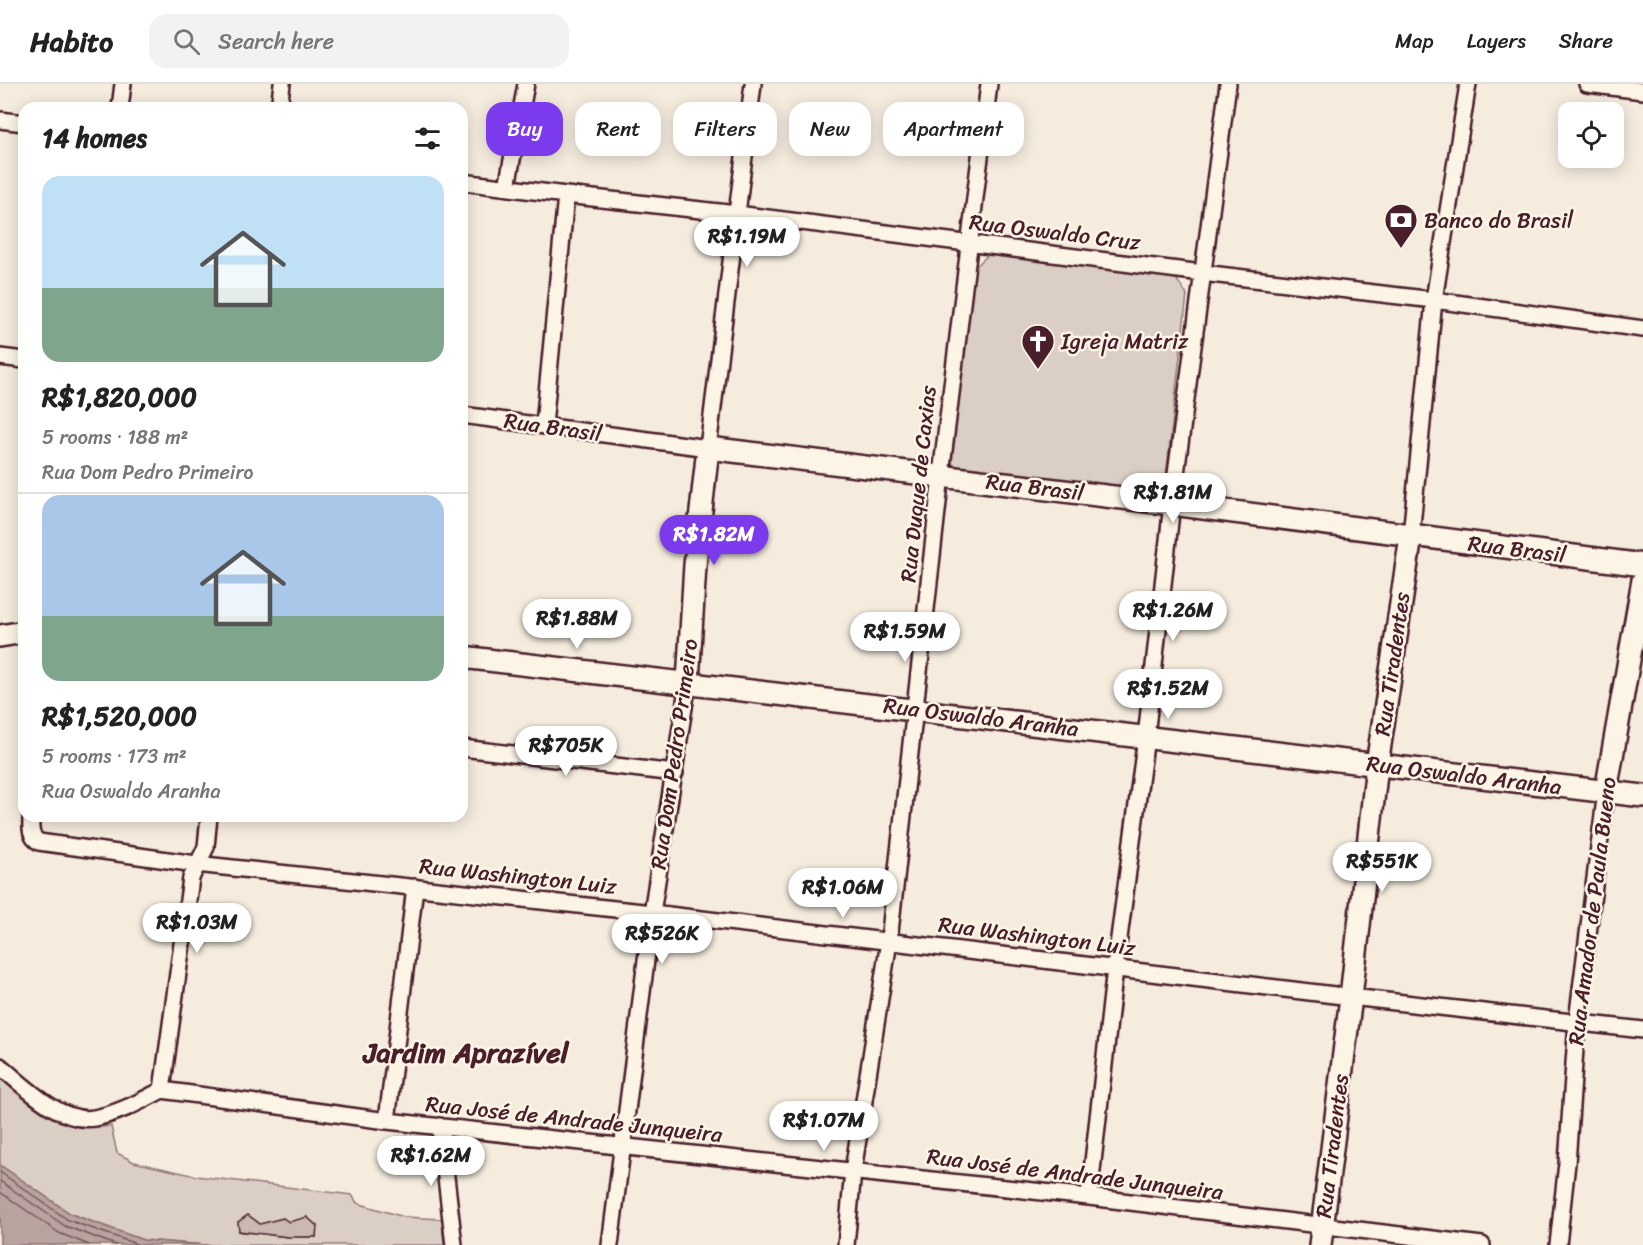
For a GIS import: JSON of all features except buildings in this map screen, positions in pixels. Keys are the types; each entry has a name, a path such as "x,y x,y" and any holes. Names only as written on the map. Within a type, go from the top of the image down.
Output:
{"street":[{"path":"121,102 123,84"},
{"path":"280,102 282,84"},
{"path":"507,187 526,84"},
{"name":"Rua Dom Pedro Primeiro","path":"610,1245 652,913 688,682 695,565 753,84"},
{"name":"Rua Duque de Caxias","path":"846,1245 853,1171 889,941 941,475 989,84"},
{"path":"1089,1197 1115,968 1146,737 1172,504 1228,84"},
{"name":"Rua Tiradentes","path":"1321,1236 1377,765 1411,536 1434,300 1468,84"},
{"path":"1587,84 1643,91"},
{"path":"0,120 18,122"},
{"name":"Rua Oswaldo Cruz","path":"468,183 1434,300 1643,329"},
{"path":"544,425 566,195"},
{"path":"0,357 18,359"},
{"name":"Rua Brasil","path":"468,416 1643,566"},
{"name":"Rua Amador de Paula Bueno","path":"1558,1245 1567,1163 1577,1021 1606,791 1643,580"},
{"path":"0,636 18,633"},
{"name":"Rua Oswaldo Aranha","path":"468,658 1643,796"},
{"path":"468,749 675,773"},
{"name":"Rua Washington Luiz","path":"31,822 33,838 39,842 196,864 652,913 1643,1030"},
{"path":"0,1066 46,1105 67,1114 92,1119 119,1111 162,1090 191,878 206,847 208,822"},
{"path":"387,1121 415,887"},
{"name":"Rua José de Andrade Junqueira","path":"162,1090 387,1121 1089,1197 1321,1236 1482,1245"},
{"path":"440,1126 454,1245"}],"shaded area":[{"path":"988,255 1175,277 1187,295 1165,485 1155,491 956,469 949,459 974,268"},
{"path":"0,1076 37,1108 62,1122 77,1126 111,1126 117,1153 134,1162 196,1176 352,1195 357,1203 404,1217 442,1219 444,1245 206,1245 143,1240 71,1214 0,1165","holes":["248,1215 258,1222 257,1233 240,1232 238,1222","307,1217 316,1225 316,1237 297,1237","283,1218 290,1223 289,1237 270,1235 272,1221"]}],"water":[{"path":"0,1165 71,1214 143,1240 206,1245 0,1245"}],"place":[{"name":"Banco do Brasil","path":"1401,249"},
{"name":"Igreja Matriz","path":"1038,370"}],"district":[{"name":"Jardim Aprazível","path":"466,1052"}]}
